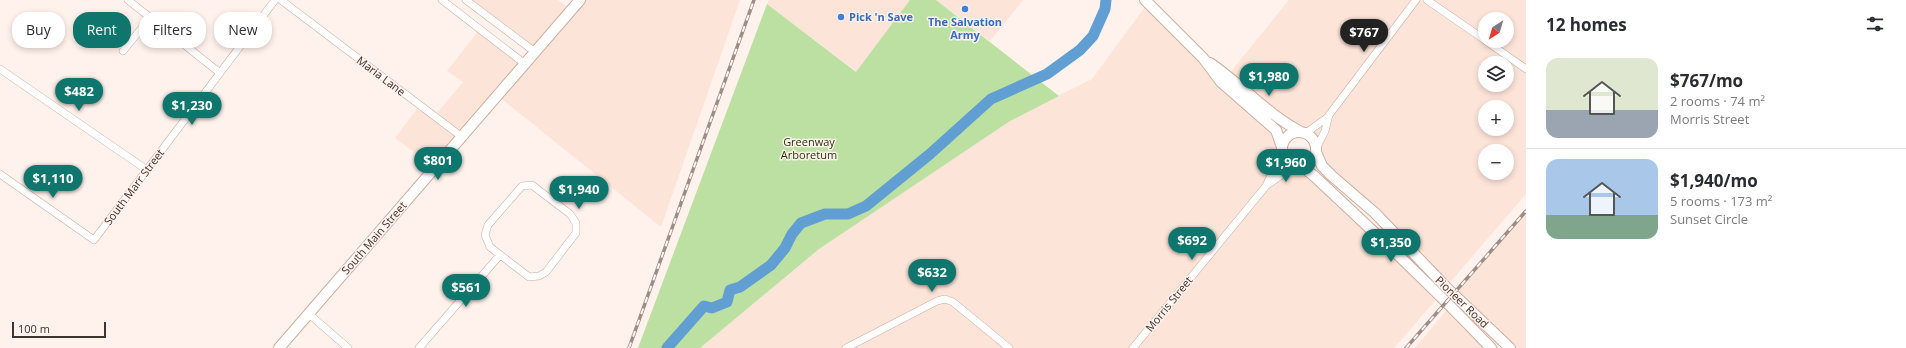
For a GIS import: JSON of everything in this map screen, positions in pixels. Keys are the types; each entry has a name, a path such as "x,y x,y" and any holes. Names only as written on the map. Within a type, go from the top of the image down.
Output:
{"main road":[{"name":"South Main Street","path":"279,348 580,0"},
{"path":"1145,0 1204,58 1228,75 1275,116 1312,138 1316,150 1311,162 1300,166 1289,163 1282,149 1276,130 1221,82 1204,58"},
{"path":"1282,149 1287,137 1296,132 1304,133"},
{"name":"Pioneer Road","path":"1316,150 1322,166 1376,213 1446,288 1510,348"},
{"name":"Pioneer Road","path":"1300,166 1313,175 1389,246 1449,304 1491,348"}],"street":[{"path":"128,0 143,12"},
{"name":"South Marr Street","path":"0,174 94,240 275,0"},
{"name":"Maria Lane","path":"281,0 462,137"},
{"path":"442,0 525,64"},
{"path":"466,0 536,52"},
{"path":"1304,133 1328,117 1416,0"},
{"path":"1427,0 1478,36"},
{"path":"123,51 139,31"},
{"path":"188,48 220,74"},
{"path":"1495,48 1526,69"},
{"path":"0,69 147,170"},
{"path":"1316,150 1325,130 1328,117"},
{"name":"Morris Street","path":"1266,186 1282,149"},
{"name":"Morris Street","path":"1133,348 1266,186 1284,173 1300,166"},
{"path":"532,185 570,214 576,223 576,233 546,272 539,276 529,277 500,255 490,247 485,235 488,225 522,186 532,185"},
{"path":"419,348 500,255"},
{"path":"846,348 937,301 945,299 956,304 1009,348"},
{"path":"308,314 348,348"}],"shaded area":[{"path":"466,0 558,0 572,10 580,0 740,0 661,227 498,96 435,168 395,138 420,105 438,118 438,112 463,82 447,71 480,29 525,64 535,53"},
{"path":"769,0 910,0 857,72 767,4"},
{"path":"936,0 1023,0 990,41"},
{"path":"1289,0 1526,0 1526,194 1446,287 1332,176 1310,136 1228,75"},
{"path":"1148,3 1276,130 1283,155 1289,163 1298,166 1440,295 1394,348 700,348 819,249 1010,120 1092,79"},
{"path":"1526,210 1526,348 1510,348 1454,296"},
{"path":"1447,311 1483,348 1415,348"}],"green space":[{"name":"Greenway Arboretum","path":"910,0 936,0 1059,96 1010,121 819,249 700,348 638,348 767,4 856,72"}],"waterway":[{"path":"667,348 704,306 712,308 727,302 730,290 740,287 771,265 785,248 792,234 801,223 825,214 848,214 866,206 930,154 991,99 1047,74 1080,50 1093,36 1105,9 1106,0"}],"railway":[{"path":"629,348 754,0"},
{"path":"1406,348 1526,211"}],"place":[{"name":"The Salvation Army","path":"965,9"},
{"name":"Pick 'n Save","path":"841,17"}]}
